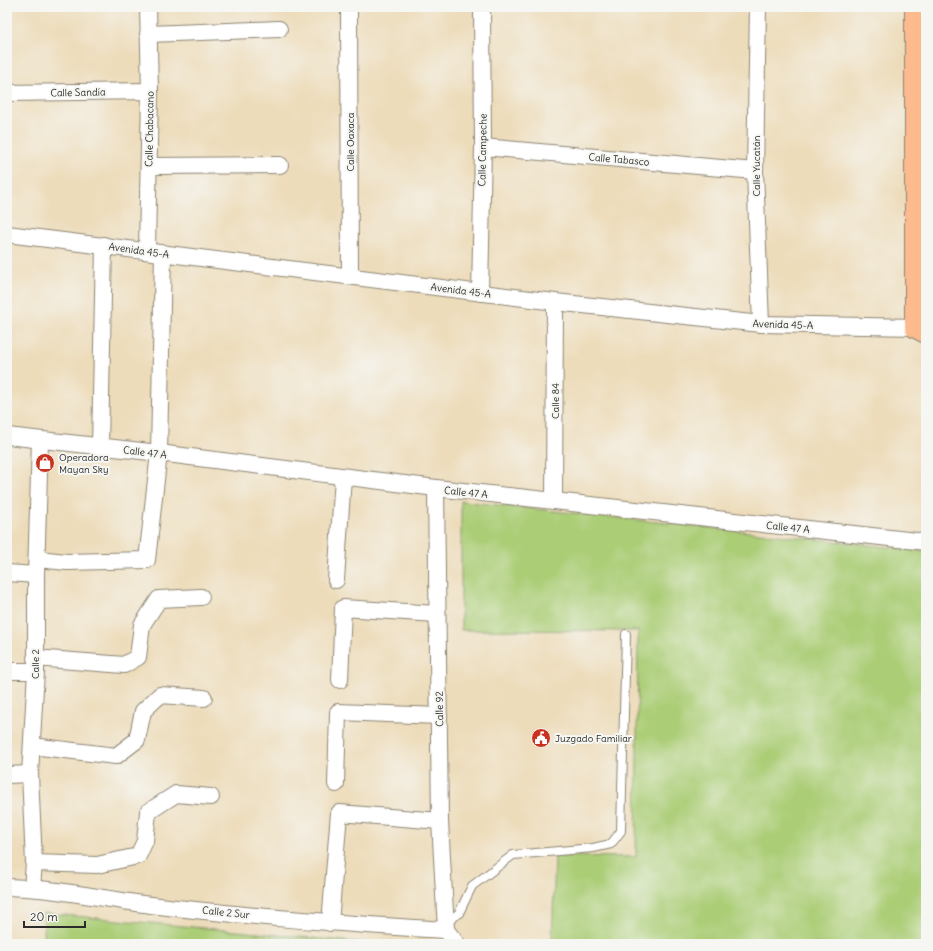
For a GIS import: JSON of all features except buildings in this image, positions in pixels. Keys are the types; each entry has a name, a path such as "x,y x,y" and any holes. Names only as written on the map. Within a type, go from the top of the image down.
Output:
{"main road":[{"path":"916,7 921,329"}],"street":[{"name":"Calle Chabacano","path":"147,250 150,91 148,7"},
{"name":"Calle Oaxaca","path":"349,7 350,276"},
{"name":"Calle Campeche","path":"480,293 483,147 482,7"},
{"name":"Calle Yucatán","path":"758,7 755,171 760,324"},
{"path":"148,34 278,30"},
{"name":"Calle Sandía","path":"7,93 150,91"},
{"name":"Calle Tabasco","path":"483,147 755,171"},
{"path":"149,166 280,165"},
{"name":"Avenida 45-A","path":"7,234 147,250 555,302 760,324 921,329"},
{"path":"100,446 104,245"},
{"path":"7,573 67,562 147,560 159,453 163,253"},
{"name":"Calle 84","path":"554,501 555,302"},
{"name":"Calle 47 A","path":"7,436 159,453 436,488 926,542"},
{"name":"Calle 2","path":"32,888 34,863 30,774 36,665 40,440"},
{"path":"336,580 344,477"},
{"name":"Calle 92","path":"436,488 440,821 446,927"},
{"path":"7,671 36,665 124,665 138,657 142,625 159,599 201,597"},
{"path":"340,680 343,608 437,614"},
{"path":"32,746 116,756 137,740 143,711 160,695 204,698"},
{"path":"336,784 338,712 439,716"},
{"path":"7,774 30,774"},
{"path":"34,863 97,865 138,856 145,841 148,812 176,794 211,797"},
{"path":"330,923 339,813 440,821"},
{"name":"Calle 2 Sur","path":"7,887 32,888 151,905 330,923 446,927"},
{"path":"446,927 457,944"}],"lane":[{"path":"446,927 459,913 472,886 513,855 593,848 611,844 621,831 626,634"}],"green space":[{"path":"461,501 926,551 926,944 552,944 555,856 636,857 638,631 461,630"},
{"path":"43,913 375,944 45,944"}],"place":[{"name":"Operadora Mayan Sky","path":"45,463"},
{"name":"Juzgado Familiar","path":"541,738"}]}
